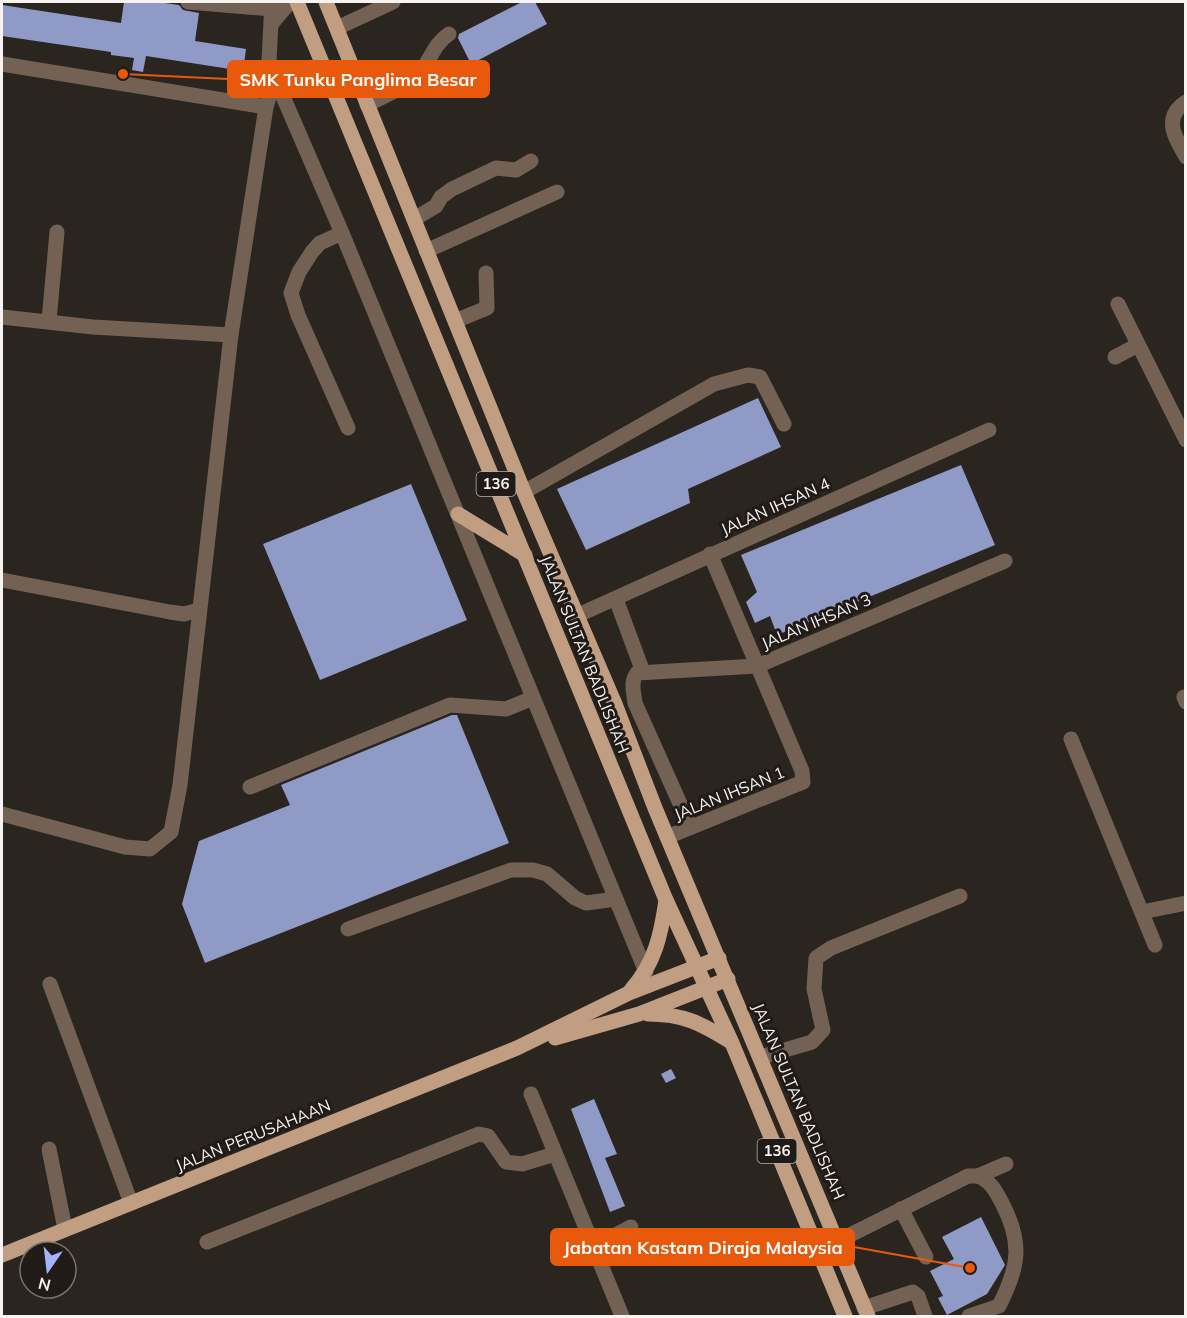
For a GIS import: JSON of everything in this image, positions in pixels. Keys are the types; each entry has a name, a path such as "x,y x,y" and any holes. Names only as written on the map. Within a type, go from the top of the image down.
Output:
{"main road":[{"name":"JALAN SULTAN BADLISHAH","path":"297,2 666,900 732,1043 845,1317"},
{"name":"JALAN SULTAN BADLISHAH","path":"326,2 524,492 615,704 667,837 866,1312"},
{"path":"458,514 525,555"},
{"path":"629,993 646,972 662,934 666,900"},
{"name":"JALAN PERUSAHAAN","path":"2,1255 518,1048 629,993 719,958"},
{"name":"JALAN PERUSAHAAN","path":"518,1048 639,1014 728,980"},
{"path":"639,1014 674,1014 705,1025 732,1043"}],"street":[{"path":"188,2 272,11 290,2"},
{"path":"337,28 393,2"},
{"path":"272,11 269,61 275,78 342,233 646,972"},
{"path":"368,105 397,90 417,75 439,41 449,34"},
{"path":"2,64 266,107"},
{"path":"2,814 125,847 150,849 171,832 180,785 231,335 266,107 275,78"},
{"path":"1185,102 1173,115 1171,127 1185,157"},
{"path":"414,219 436,206 441,197 452,189 496,168 516,170 531,161"},
{"path":"426,251 557,192"},
{"path":"49,321 57,232"},
{"path":"342,233 320,243 312,252 298,272 291,293 298,315 348,428"},
{"path":"455,321 487,308 486,273"},
{"path":"1118,304 1185,440"},
{"path":"2,317 93,327 231,335"},
{"path":"1115,357 1138,345"},
{"path":"524,492 714,384 748,375 760,377 784,424"},
{"name":"JALAN IHSAN 4","path":"576,616 989,430"},
{"path":"710,554 757,666"},
{"name":"JALAN IHSAN 3","path":"638,675 757,666 1005,561"},
{"path":"2,580 184,614 199,610"},
{"path":"616,599 638,675 635,703 690,826"},
{"name":"JALAN IHSAN 1","path":"667,837 803,782 802,771 757,666"},
{"path":"250,787 450,705 506,709 533,698"},
{"path":"1071,739 1155,945"},
{"path":"348,929 511,870 533,870 547,874 575,898 586,903 616,899"},
{"path":"761,1057 812,1042 823,1030 814,988 816,958 831,948 960,896"},
{"path":"1142,912 1185,903"},
{"path":"50,984 130,1203"},
{"path":"531,1095 622,1317"},
{"path":"207,1242 479,1134 488,1136 506,1162 522,1164 555,1154"},
{"path":"49,1149 65,1229"},
{"path":"978,1176 1006,1164"},
{"path":"838,1241 968,1176 985,1178 994,1188 1011,1221 1016,1238 1017,1260 1010,1284 999,1306 969,1317"},
{"path":"901,1209 926,1257"},
{"path":"593,1247 631,1227"},
{"path":"866,1312 913,1292 918,1296 925,1317"}],"building":[{"path":"124,2 158,2 179,5 183,10 199,13 195,41 246,49 243,71 146,56 143,72 132,70 134,58 111,55 111,52 2,36 2,5 121,23"},
{"path":"522,2 535,2 547,24 471,64 458,38 459,34"},
{"path":"758,398 781,447 688,489 690,503 586,550 557,489"},
{"path":"961,465 995,545 777,635 770,616 755,623 746,602 757,592 741,555"},
{"path":"411,484 467,620 320,680 263,544"},
{"path":"452,715 457,715 509,843 205,963 182,904 199,841 290,805 281,785"},
{"path":"671,1069 676,1078 666,1083 661,1074"},
{"path":"594,1099 617,1154 605,1158 625,1206 610,1212 571,1109"},
{"path":"981,1217 1005,1265 987,1294 947,1315 938,1298 943,1296 930,1271 954,1259 942,1237"}],"place":[{"name":"SMK Tunku Panglima Besar","path":"123,74"},
{"name":"Jabatan Kastam Diraja Malaysia","path":"970,1268"}]}
